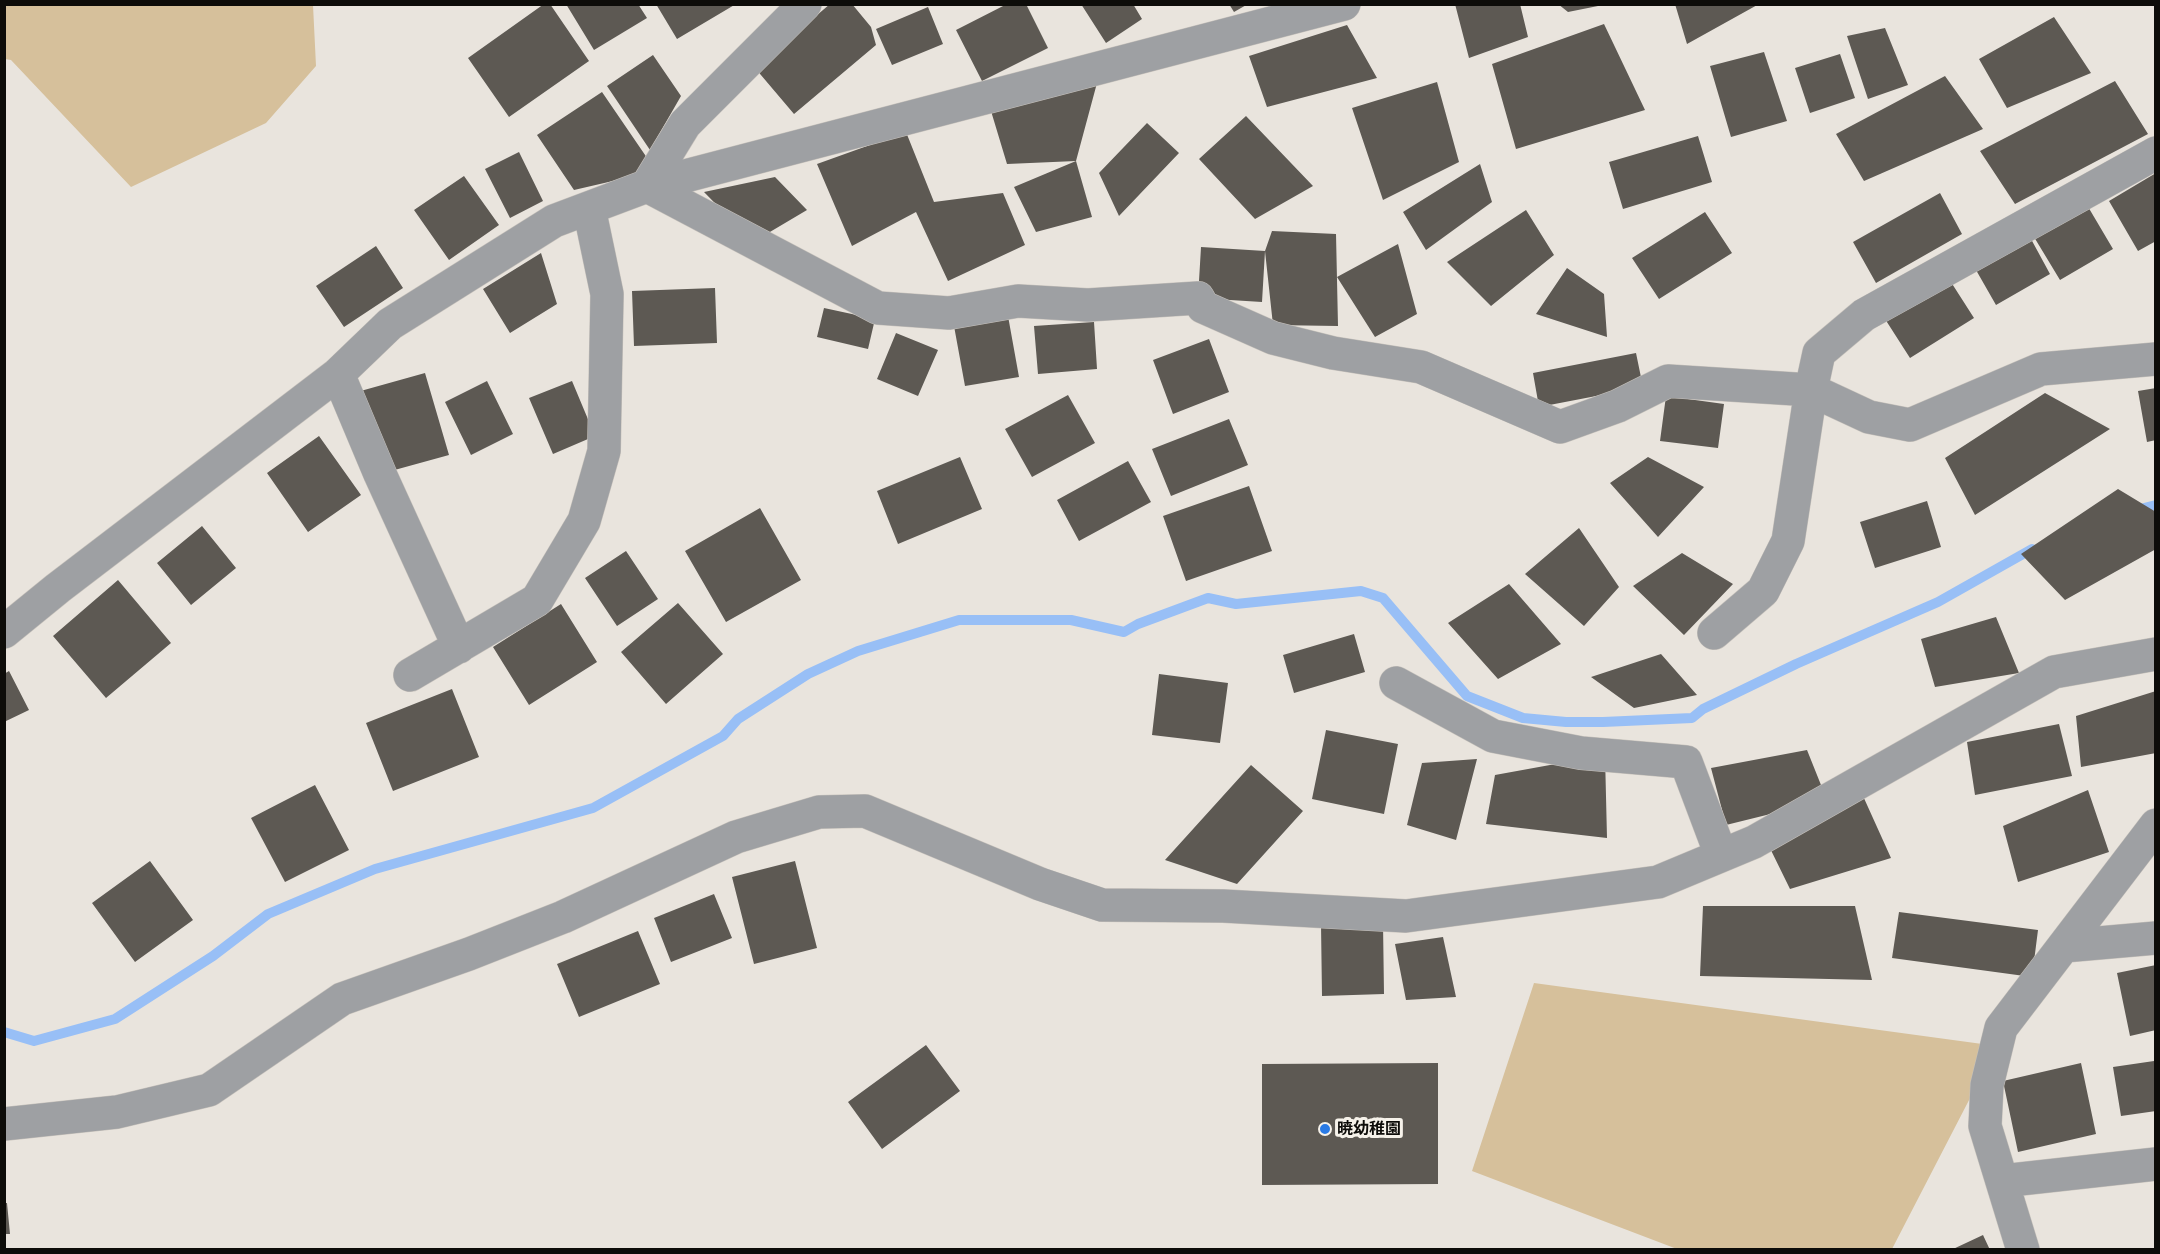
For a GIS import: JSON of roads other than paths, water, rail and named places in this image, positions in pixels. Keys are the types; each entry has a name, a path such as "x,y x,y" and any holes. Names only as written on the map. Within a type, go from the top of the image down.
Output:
{"street":[{"path":"647,186 685,124 805,4"},
{"path":"4,632 338,374 390,324 554,220 647,186 1344,4"},
{"path":"1714,633 1763,591 1788,541 1811,390 1819,353 1864,315 2156,153"},
{"path":"647,186 878,308 949,313 1018,301 1089,306 1198,298 1203,307 1273,338 1333,353 1421,367 1560,427 1618,406 1668,381 1811,390 1869,417 1910,425 2041,369 2156,358"},
{"path":"410,675 537,600 584,521 604,451 607,306 607,294 589,208"},
{"path":"338,374 380,474 459,646"},
{"path":"4,1124 117,1112 209,1090 342,999 469,954 563,917 736,837 819,812 865,812 1040,884 1102,904 1223,906 1406,916 1658,882 1754,842 2054,672 2156,654"},
{"path":"1396,683 1493,736 1581,753 1686,762 1721,855"},
{"path":"2023,1250 1985,1126 1987,1085 2001,1028 2156,825"},
{"path":"2064,946 2156,938"},
{"path":"2002,1181 2156,1164"}],"waterway":[{"path":"2136,510 2156,505"},
{"path":"4,1032 34,1041 115,1019 213,956 268,914 375,869 593,808 723,736 738,719 808,674 858,651 959,620 1071,620 1124,632 1138,624 1208,598 1236,604 1361,591 1383,598 1467,696 1523,718 1566,722 1692,718 1703,709 1796,664 1938,602 2032,549"}],"place":[{"name":"暁幼稚園","path":"1325,1129"}]}
